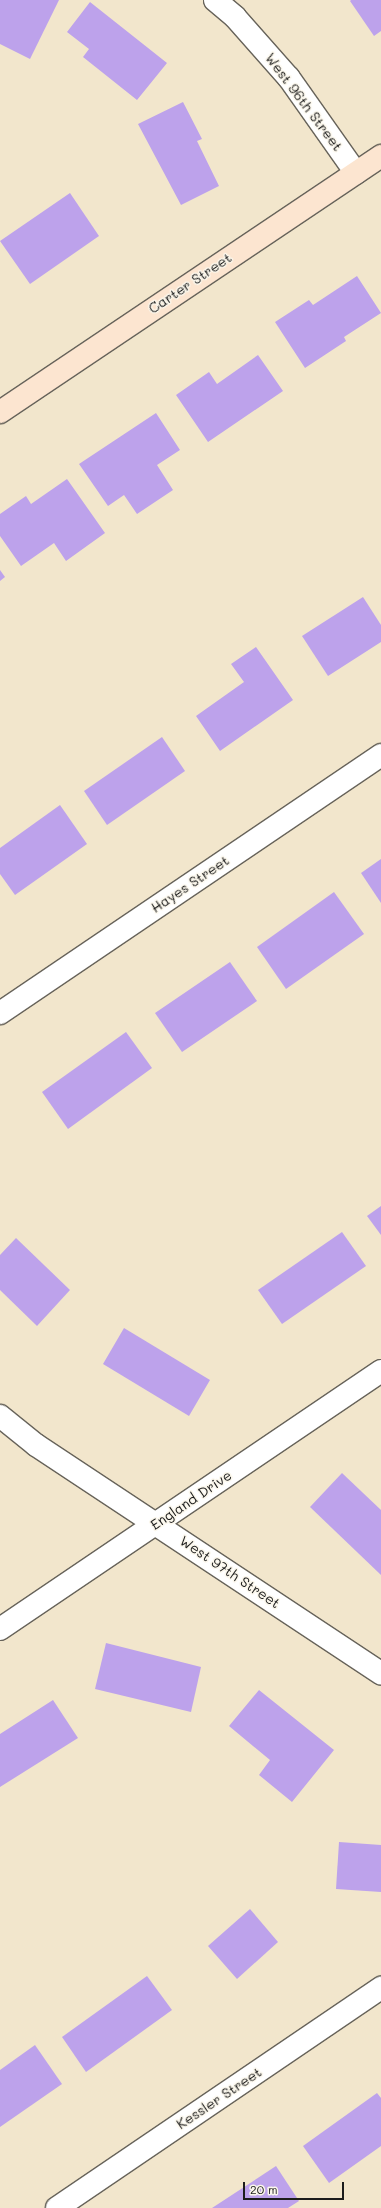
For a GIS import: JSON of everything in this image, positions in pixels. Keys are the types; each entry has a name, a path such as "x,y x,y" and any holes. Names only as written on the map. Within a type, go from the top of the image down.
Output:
{"street":[{"name":"West 96th Street","path":"215,0 235,16 290,78 356,172"},
{"name":"Carter Street","path":"0,412 381,156"},
{"name":"Hayes Street","path":"0,1013 381,755"},
{"name":"England Drive","path":"0,1629 381,1371"},
{"name":"West 97th Street","path":"0,1416 36,1445 381,1673"},
{"name":"Kessler Street","path":"56,2208 381,1988"}],"building":[{"path":"0,0 59,0 30,59 0,44"},
{"path":"381,0 381,31 374,36 350,1"},
{"path":"90,2 167,63 137,100 83,57 89,49 67,32"},
{"path":"183,102 202,139 197,141 219,186 181,205 138,124"},
{"path":"70,193 99,236 30,284 0,241"},
{"path":"357,276 381,313 344,337 346,341 305,368 275,322 309,300 313,305"},
{"path":"258,355 283,391 208,442 176,395 209,372 217,384"},
{"path":"156,413 180,450 157,465 173,490 137,514 124,495 108,506 79,464"},
{"path":"67,479 105,533 66,561 54,543 21,566 0,536 0,514 26,496 31,504"},
{"path":"0,570 5,577 0,581"},
{"path":"363,597 381,625 381,642 328,676 302,636"},
{"path":"256,647 293,700 220,751 196,716 244,682 231,664"},
{"path":"162,737 185,771 107,825 84,791"},
{"path":"60,805 87,844 15,895 0,874 0,848"},
{"path":"381,859 381,903 361,873"},
{"path":"334,892 364,934 286,989 257,947"},
{"path":"230,962 257,1001 182,1052 155,1013"},
{"path":"126,1032 152,1068 68,1129 42,1092"},
{"path":"381,1206 381,1235 367,1216"},
{"path":"342,1232 366,1266 282,1324 258,1290"},
{"path":"16,1238 70,1290 37,1326 0,1290 0,1255"},
{"path":"124,1328 210,1380 189,1416 103,1364"},
{"path":"342,1473 381,1510 381,1575 310,1507"},
{"path":"106,1643 201,1667 191,1712 95,1689"},
{"path":"259,1690 334,1750 292,1802 259,1775 270,1760 229,1726"},
{"path":"53,1700 78,1738 0,1787 0,1734"},
{"path":"339,1842 381,1845 381,1892 336,1889"},
{"path":"250,1909 278,1942 237,1979 208,1946"},
{"path":"147,1976 172,2010 86,2072 62,2037"},
{"path":"35,2045 62,2084 0,2127 0,2070"},
{"path":"377,2093 381,2098 381,2146 329,2183 303,2146"},
{"path":"276,2166 299,2201 288,2208 212,2208"}]}
